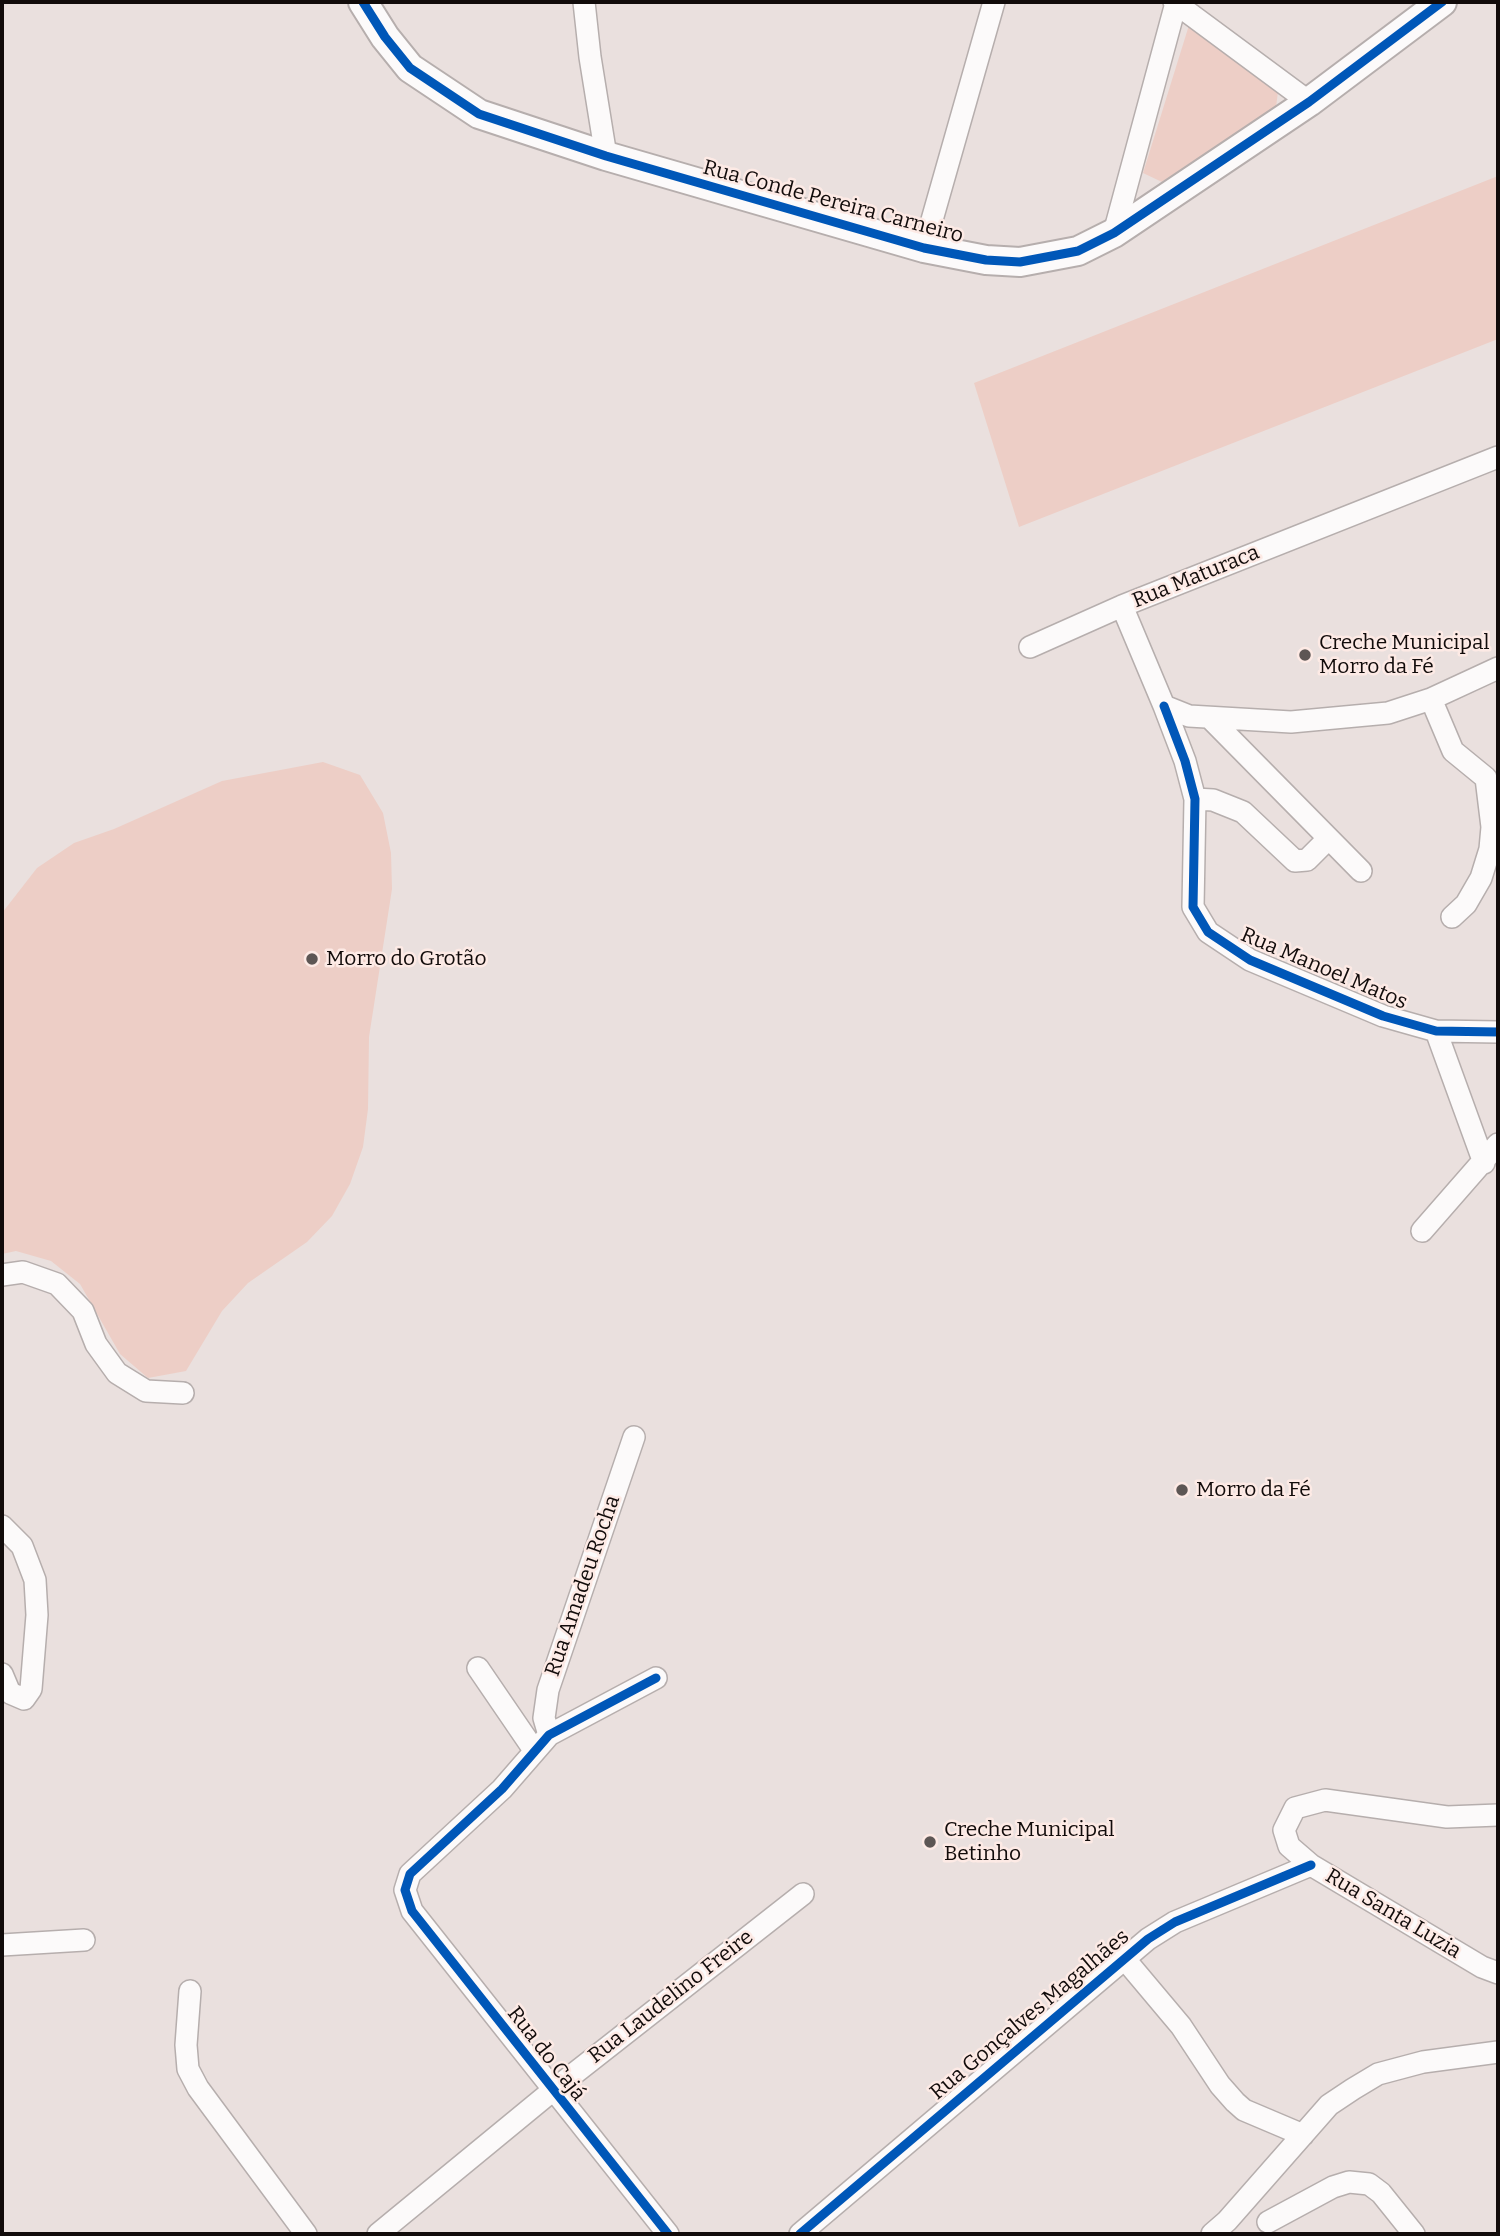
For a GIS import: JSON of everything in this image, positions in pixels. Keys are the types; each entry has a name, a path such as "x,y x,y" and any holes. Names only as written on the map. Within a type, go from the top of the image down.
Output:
{"street":[{"name":"Rua Conde Pereira Carneiro","path":"363,2 385,37 410,68 479,114 606,156 924,248 986,260 1020,262 1077,251 1114,233 1309,102 1443,2"},
{"path":"584,2 606,156"},
{"path":"924,248 994,2"},
{"path":"1114,233 1175,3 1309,102"},
{"name":"Rua Maturaca","path":"1164,706 1122,606 1498,457"},
{"path":"1030,647 1122,606"},
{"path":"1164,706 1189,716 1212,720 1292,722 1343,719 1388,713 1431,699 1498,668"},
{"path":"1431,699 1453,751 1486,778 1492,827 1490,849 1481,878 1466,904 1451,917"},
{"name":"Rua Manoel Matos","path":"1164,706 1185,761 1195,799 1193,907 1208,932 1250,960 1383,1016 1436,1031 1498,1032"},
{"path":"1212,720 1361,871"},
{"path":"1195,799 1213,800 1243,813 1295,861 1307,860 1328,839"},
{"path":"1436,1031 1484,1163"},
{"path":"1422,1231 1498,1144"},
{"path":"2,1275 23,1272 57,1284 83,1311 96,1344 117,1373 146,1391 183,1393"},
{"name":"Rua Amadeu Rocha","path":"550,1735 544,1718 548,1690 634,1437"},
{"path":"2,1526 22,1546 35,1580 37,1615 31,1689 24,1699 10,1693 2,1674"},
{"path":"478,1668 534,1750 550,1735 656,1678"},
{"name":"Rua do Cajá","path":"534,1750 502,1789 410,1874 405,1890 412,1911 668,2234"},
{"name":"Rua Santa Luzia","path":"1498,1815 1447,1817 1325,1800 1295,1808 1284,1830 1289,1846 1311,1865 1482,1967 1498,1973"},
{"name":"Rua Gonçalves Magalhães","path":"800,2234 1123,1957 1175,1922 1311,1865"},
{"name":"Rua Laudelino Freire","path":"378,2234 552,2091 803,1895"},
{"path":"2,1945 84,1940"},
{"path":"1123,1957 1181,2026 1220,2085 1235,2102 1244,2110 1303,2135"},
{"path":"190,1991 188,2069 198,2088 306,2234"},
{"path":"1219,2228 1329,2105 1378,2074 1423,2062 1498,2052"},
{"path":"1219,2228 1272,2228 1333,2187 1349,2182 1368,2185 1381,2193 1414,2234"}],"shaded area":[{"path":"1190,22 1279,84 1276,107 1162,182 1143,173"},
{"path":"1498,176 1498,339 1019,527 974,383"},
{"path":"323,762 360,775 383,813 391,853 392,889 369,1037 368,1109 363,1147 350,1184 332,1216 307,1242 248,1283 222,1311 186,1371 148,1378 120,1354 80,1284 51,1261 16,1251 2,1254 2,913 37,868 74,843 114,829 222,781"}],"cycle path":[{"path":"363,2 385,37 410,68 479,114 606,156 924,248 986,260 1020,262 1078,251 1114,233 1309,102 1442,2"},
{"path":"1164,706 1185,761 1195,799 1193,907 1208,932 1250,960 1383,1016 1436,1031 1498,1032"},
{"path":"656,1678 549,1735 502,1789 410,1874 405,1890 412,1911 668,2234"},
{"path":"800,2234 1148,1939 1175,1922 1311,1865"}],"place":[{"name":"Creche Municipal Morro da Fé","path":"1305,655"},
{"name":"Morro do Grotão","path":"312,959"},
{"name":"Morro da Fé","path":"1182,1490"},
{"name":"Creche Municipal Betinho","path":"930,1842"}]}
